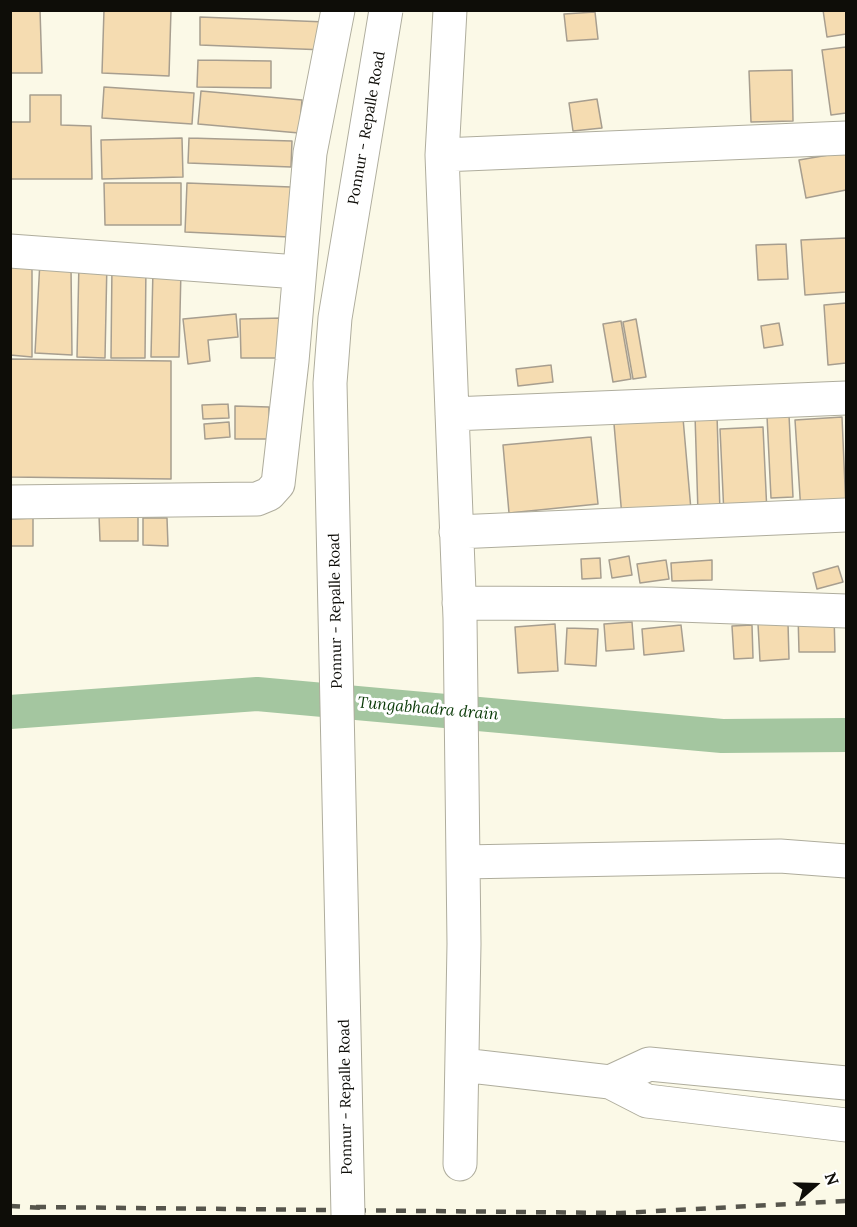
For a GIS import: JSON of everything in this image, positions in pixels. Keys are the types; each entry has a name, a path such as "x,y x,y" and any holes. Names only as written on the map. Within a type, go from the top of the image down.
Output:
{"street":[{"path":"10,502 256,499 269,494 278,484 310,153 338,10"},
{"name":"Ponnur - Repalle Road","path":"348,1216 330,383 335,318 386,10"},
{"path":"450,10 442,155 462,752 460,1164"},
{"path":"442,155 846,138"},
{"path":"10,251 298,272"},
{"path":"452,414 846,398"},
{"path":"456,532 846,515"},
{"path":"459,610 651,604 846,610"},
{"path":"463,862 780,856 846,861"},
{"path":"610,1082 649,1064 846,1083"},
{"path":"462,1065 610,1082 647,1101 846,1125"}],"building":[{"path":"10,10 40,10 42,73 10,73"},
{"path":"104,10 171,10 169,76 102,73"},
{"path":"823,10 846,10 846,34 827,37"},
{"path":"595,12 598,39 567,41 564,14"},
{"path":"200,17 326,22 325,50 200,45"},
{"path":"846,47 846,113 831,115 822,50"},
{"path":"198,60 271,61 271,88 197,87"},
{"path":"792,70 793,121 751,122 749,71"},
{"path":"104,87 194,93 192,124 102,118"},
{"path":"201,91 302,100 299,133 198,124"},
{"path":"30,95 61,95 61,125 91,126 92,179 10,179 10,122 30,122"},
{"path":"597,99 602,128 573,131 569,103"},
{"path":"182,138 183,177 102,179 101,140"},
{"path":"189,138 292,141 291,167 188,163"},
{"path":"846,152 846,190 806,198 799,160"},
{"path":"104,183 181,183 181,225 105,225"},
{"path":"187,183 291,187 289,237 185,232"},
{"path":"846,238 846,292 805,295 801,240"},
{"path":"786,244 788,279 758,280 756,245"},
{"path":"40,261 71,267 72,355 35,353"},
{"path":"79,261 107,261 105,358 77,357"},
{"path":"10,264 32,265 32,357 10,355"},
{"path":"112,264 146,264 145,358 111,358"},
{"path":"153,269 181,269 179,357 151,357"},
{"path":"846,303 846,363 828,365 824,305"},
{"path":"236,314 238,337 208,340 210,361 188,364 183,319"},
{"path":"283,318 283,358 241,358 240,319"},
{"path":"636,319 646,377 633,379 623,322"},
{"path":"621,321 631,379 613,382 603,324"},
{"path":"779,323 783,345 764,348 761,326"},
{"path":"10,359 171,361 171,479 10,477"},
{"path":"551,365 553,382 518,386 516,369"},
{"path":"228,404 229,418 203,419 202,405"},
{"path":"235,406 269,407 269,439 235,439"},
{"path":"695,415 717,415 720,512 698,513"},
{"path":"789,415 793,497 771,498 767,416"},
{"path":"842,417 846,509 801,512 795,420"},
{"path":"683,418 691,510 622,517 614,424"},
{"path":"229,422 230,437 205,439 204,424"},
{"path":"763,427 767,513 724,515 720,429"},
{"path":"591,437 598,504 509,513 503,445"},
{"path":"138,514 138,541 100,541 99,515"},
{"path":"33,518 33,546 10,546 10,519"},
{"path":"143,518 167,518 168,546 143,545"},
{"path":"629,556 632,575 612,578 609,560"},
{"path":"600,558 601,578 582,579 581,559"},
{"path":"666,560 669,579 640,583 637,564"},
{"path":"712,560 712,580 672,581 671,563"},
{"path":"838,566 843,582 817,589 813,573"},
{"path":"798,614 834,614 835,652 799,652"},
{"path":"632,622 634,649 606,651 604,624"},
{"path":"788,623 789,659 760,661 758,624"},
{"path":"555,624 558,671 518,673 515,627"},
{"path":"681,625 684,651 644,655 642,629"},
{"path":"752,625 753,658 734,659 732,626"},
{"path":"567,628 598,629 596,666 565,664"}],"waterway":[{"name":"Tungabhadra drain","path":"10,712 257,694 722,736 846,735"}],"railway":[{"path":"36,1207 620,1213 846,1201"},
{"path":"10,1206 43,1208"}]}
